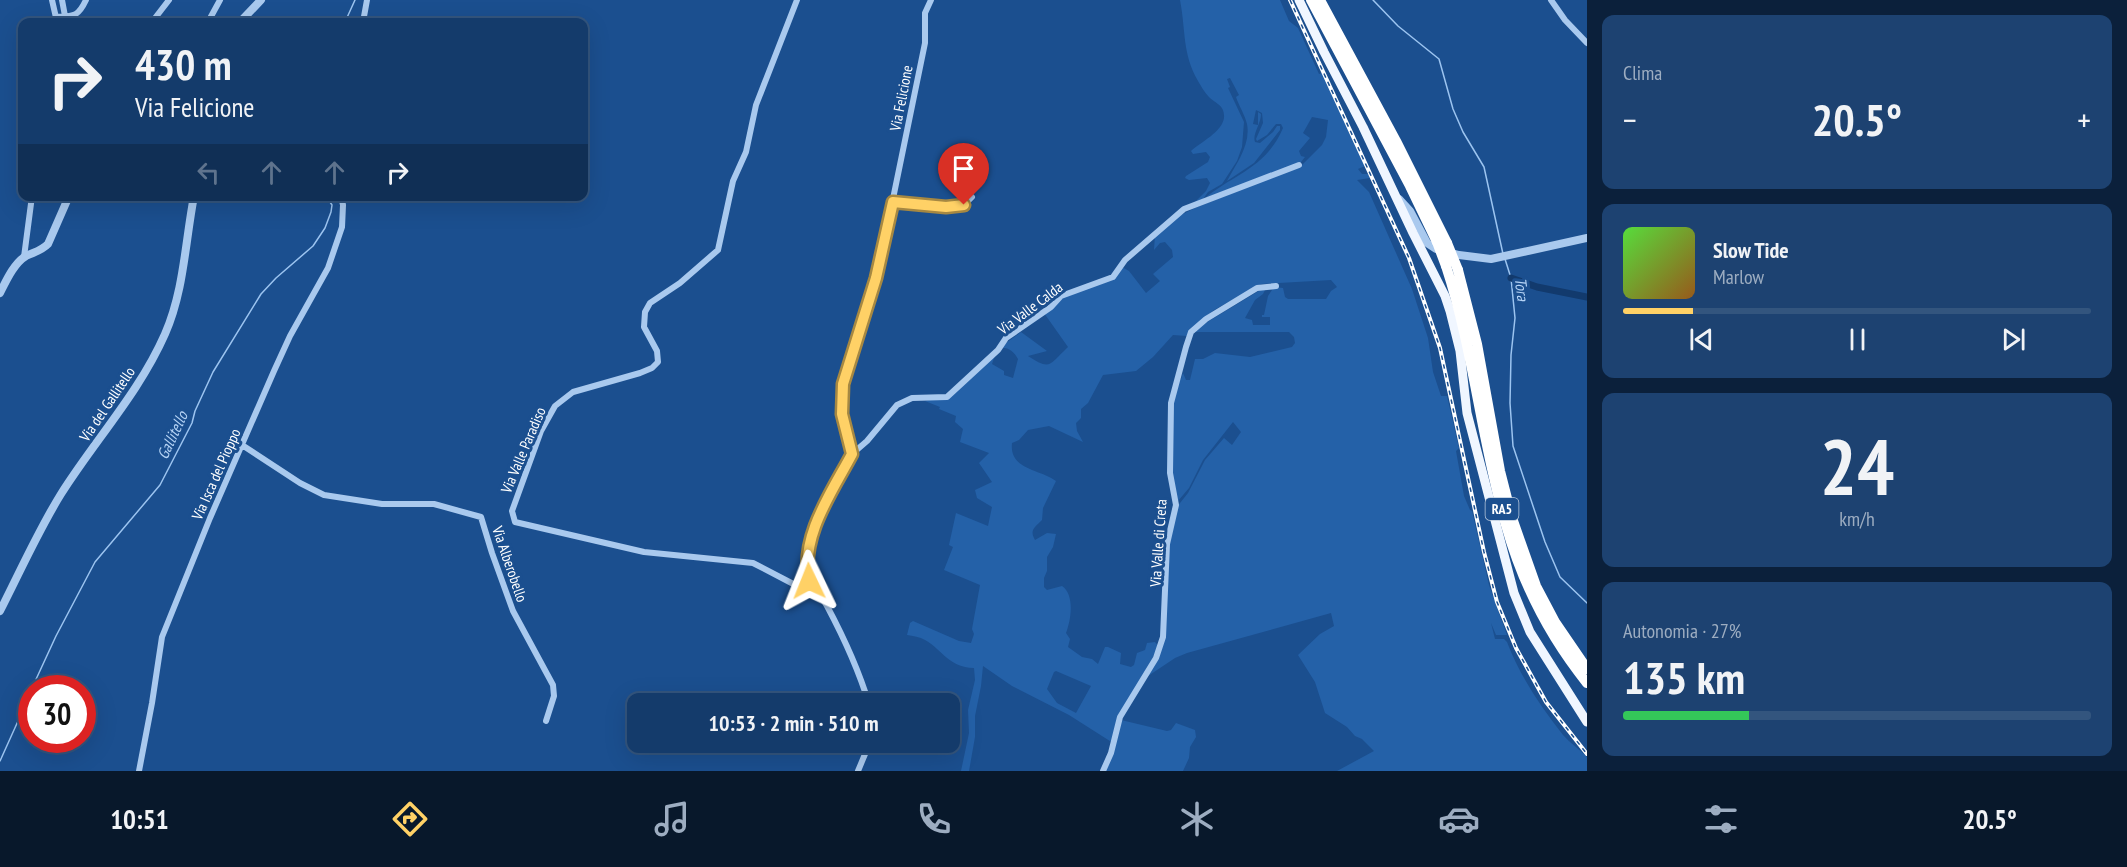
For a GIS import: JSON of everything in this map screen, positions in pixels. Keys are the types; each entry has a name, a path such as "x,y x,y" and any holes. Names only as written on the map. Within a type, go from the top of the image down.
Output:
{"highway":[{"name":"RA5","path":"1311,0 1410,186 1458,270 1477,344 1500,471 1512,518 1536,586 1555,622 1587,669"},
{"name":"RA5","path":"1320,0 1396,141 1442,243 1446,266 1462,317 1493,475 1506,527 1531,595 1551,632 1587,683"}],"main road":[{"path":"1299,0 1364,127 1450,311 1460,351 1467,414 1514,593 1530,632 1587,722"}],"street":[{"path":"52,0 56,18"},
{"path":"62,0 65,16"},
{"path":"61,18 81,12 86,0"},
{"path":"155,18 169,0"},
{"path":"210,18 220,0"},
{"path":"244,18 261,0"},
{"path":"364,18 367,0"},
{"name":"Via Valle Paradiso","path":"797,0 756,105 748,146 733,181 718,250 688,276 650,303 645,312 644,327 659,354 658,362 652,368 640,373 573,392 555,406 541,431 512,511 515,522 631,549 753,562 801,588 816,591"},
{"name":"Via Felicione","path":"852,454 842,414 843,384 880,262 925,43 925,13 932,0"},
{"path":"1551,0 1587,43"},
{"name":"Via Valle Calda","path":"852,454 867,441 897,405 912,398 946,397 998,350 1006,338 1051,307 1061,296 1113,277 1125,260 1184,209 1299,165"},
{"path":"893,202 946,207 964,205 972,197"},
{"path":"1395,197 1410,211 1427,243 1436,249 1459,255 1491,259 1587,238"},
{"path":"24,257 31,201"},
{"path":"0,293 9,276 24,257 43,249 48,244 67,201"},
{"name":"Via del Gallitello","path":"0,611 60,496 127,402 165,334 182,277 193,201"},
{"name":"Via Isca del Pioppo","path":"139,771 162,637 196,550 290,336 328,268 342,227 342,201"},
{"name":"Via Valle di Creta","path":"1103,771 1111,753 1120,717 1156,658 1163,637 1167,544 1176,505 1170,473 1170,403 1191,332 1206,319 1257,288 1276,286"},
{"name":"Via Alberobello","path":"242,445 300,483 324,495 382,504 434,504 481,517 513,611 553,685 554,696 546,721"},
{"path":"852,454 820,514 808,552 807,568 809,581 826,604 865,693"},
{"path":"858,771 865,753"}],"shaded area":[{"path":"1180,0 1280,0 1289,21 1298,28 1319,74 1323,73 1365,166 1358,169 1362,174 1369,174 1370,178 1357,180 1369,192 1412,289 1428,338 1433,372 1441,396 1447,396 1459,448 1456,451 1464,496 1472,511 1489,585 1507,635 1496,635 1491,623 1495,639 1504,639 1507,642 1524,679 1546,713 1563,735 1587,757 1587,771 1337,771 1374,751 1347,727 1325,713 1315,682 1298,655 1320,634 1334,626 1331,613 1187,653 1175,658 1145,678 1160,648 1168,549 1176,508 1188,493 1205,460 1224,438 1232,445 1241,432 1233,422 1203,460 1189,488 1178,501 1170,472 1172,404 1177,381 1181,379 1183,373 1186,380 1190,380 1195,359 1203,359 1215,353 1250,357 1292,347 1295,343 1294,337 1289,332 1196,332 1194,330 1267,286 1263,294 1255,300 1245,318 1252,320 1253,325 1270,325 1270,317 1262,317 1262,315 1264,315 1268,296 1274,287 1283,288 1285,297 1288,299 1326,299 1337,287 1331,280 1261,284 1214,310 1187,336 1173,335 1153,357 1136,371 1103,375 1088,403 1081,409 1081,418 1076,423 1077,431 1083,442 1049,426 1028,430 1019,440 1012,443 1012,452 1020,464 1056,481 1043,508 1042,520 1034,529 1033,534 1035,540 1047,533 1056,534 1053,547 1047,557 1044,587 1047,590 1062,586 1069,595 1070,615 1066,633 1070,639 1068,647 1098,664 1105,647 1108,647 1121,653 1120,664 1131,667 1134,665 1137,653 1145,650 1147,643 1155,642 1158,646 1147,670 1119,717 1113,743 1069,715 1012,686 983,666 969,771 961,771 969,733 968,710 975,680 974,668 958,665 925,640 907,635 910,623 913,621 959,641 971,643 980,585 944,570 953,547 949,545 956,513 988,526 992,507 977,498 975,490 992,482 979,463 989,453 960,442 963,429 955,422 956,416 925,401 943,397 996,352 992,364 1004,371 1004,375 1013,378 1018,359 1010,350 999,348 1021,332 1047,351 1028,356 1041,363 1050,364 1068,347 1044,313 1064,296 1101,284 1122,267 1129,271 1146,293 1160,281 1153,274 1173,257 1172,250 1165,242 1160,243 1154,250 1155,235 1179,216 1195,208 1302,165 1322,145 1326,137 1328,120 1312,117 1303,133 1310,138 1299,151 1301,156 1305,157 1301,162 1205,198 1258,161 1276,142 1283,128 1281,124 1276,124 1267,135 1257,141 1263,123 1262,113 1256,110 1253,124 1258,125 1258,112 1261,114 1255,142 1260,143 1277,126 1280,126 1280,130 1254,163 1227,181 1245,147 1248,132 1236,97 1239,95 1230,78 1227,79 1230,87 1228,88 1244,122 1242,147 1237,161 1222,184 1208,192 1201,202 1192,205 1206,191 1210,183 1207,178 1189,180 1185,178 1208,162 1210,157 1206,152 1193,154 1191,151 1219,128 1224,114 1222,107 1209,97 1198,81 1189,61","holes":["1056,671 1091,686 1076,713 1057,703 1047,689"]},
{"path":"1121,720 1167,731 1171,730 1176,723 1195,730 1196,737 1190,747 1189,758 1183,771 1105,771"}],"waterway":[{"name":"Gallitello","path":"347,18 355,0"},
{"name":"Tora","path":"1373,0 1398,26 1439,59 1453,109 1463,132 1484,167 1503,254"},
{"name":"Gallitello","path":"38,675 95,562 160,485 192,423 213,372 261,294 313,246 325,228 331,212 332,205 329,201"},
{"name":"Tora","path":"1505,259 1511,278 1515,318 1511,355 1510,403 1513,446 1545,542 1560,577 1587,603"},
{"path":"1511,278 1537,287 1587,297"},
{"name":"Gallitello","path":"0,761 18,721"}],"railway":[{"path":"1290,0 1409,258 1440,348 1497,602 1516,648 1546,702 1587,754"}],"route":[{"path":"809,581 808,552 820,514 852,454 842,414 843,384 876,278 893,202 946,207 964,205"}]}
